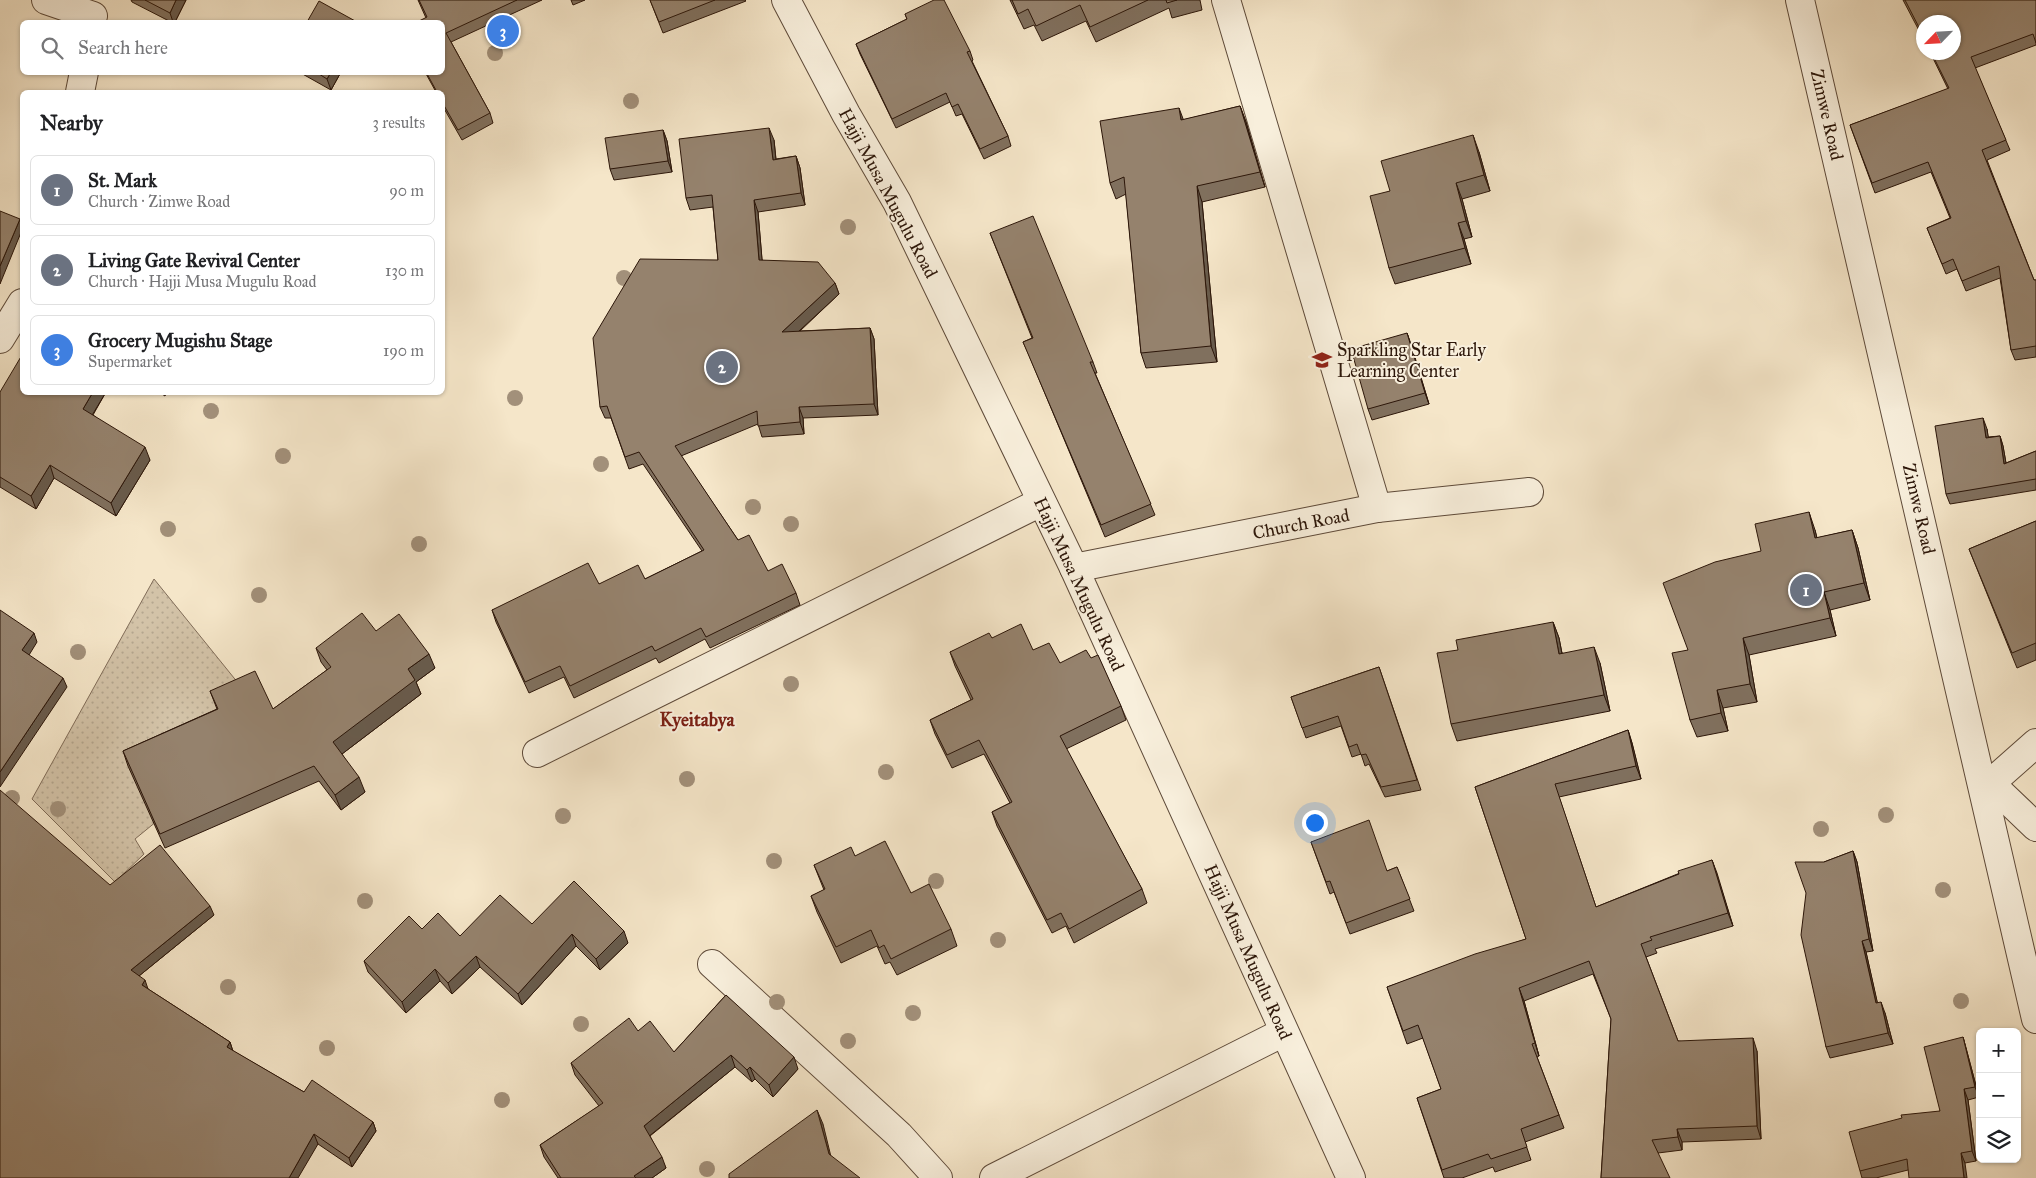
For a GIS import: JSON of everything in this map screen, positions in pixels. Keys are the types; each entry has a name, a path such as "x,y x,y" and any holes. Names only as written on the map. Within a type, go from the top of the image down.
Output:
{"street":[{"path":"46,0 95,13"},
{"name":"Hajji Musa Mugulu Road","path":"786,0 846,114 897,202 1074,568 1351,1178"},
{"path":"1226,0 1377,508"},
{"name":"Zimwe Road","path":"1800,0 1987,786 2036,1018"},
{"path":"80,90 83,75"},
{"path":"0,339 20,306"},
{"name":"Church Road","path":"1074,568 1377,508 1529,492"},
{"path":"538,752 1041,502"},
{"path":"2036,743 1987,786 2036,827"},
{"path":"712,964 899,1135 938,1178"},
{"path":"994,1178 1284,1032"}],"shaded area":[{"path":"154,579 251,699 157,821 135,839 144,854 115,882 32,799"}],"building":[{"path":"145,0 176,0 170,13"},
{"path":"419,0 517,0 446,33 490,113 458,130 445,107 445,90 436,90 428,75 445,75 445,20 421,20 427,17"},
{"path":"650,0 715,0 659,22"},
{"path":"934,0 944,0 970,51 967,52 1008,136 980,149 958,104 952,107 946,93 892,119 856,44 907,19 905,14"},
{"path":"1012,0 1148,0 1090,27 1080,5 1036,26 1028,9 1018,14"},
{"path":"1166,0 1177,0 1167,3"},
{"path":"1905,0 2036,0 2036,43 2033,34 1971,57 2006,140 1982,150 2034,280 2036,280 2036,346 2011,350 1999,266 1962,281 1953,259 1942,264 1927,228 1951,218 1928,162 1872,183 1850,125 1949,88 1935,60 1961,60 1961,15 1916,15 1916,21"},
{"path":"319,1 353,20 308,20"},
{"path":"321,75 329,75 327,79"},
{"path":"1240,106 1260,172 1197,186 1211,346 1141,353 1124,177 1110,183 1100,121 1179,108 1181,120"},
{"path":"769,128 773,160 796,156 801,193 754,200 759,260 818,262 835,283 782,332 870,328 874,404 799,407 800,422 758,426 757,411 675,446 738,540 749,535 768,571 782,564 796,593 706,637 701,628 655,651 652,646 570,686 560,666 525,682 492,610 588,563 599,584 638,565 645,579 704,550 639,452 625,457 607,406 600,407 593,338 640,259 718,260 712,195 686,198 679,139"},
{"path":"663,130 668,161 610,169 605,138"},
{"path":"1473,135 1484,175 1456,183 1466,221 1458,223 1465,248 1389,268 1370,196 1390,191 1381,161"},
{"path":"0,211 20,219 0,266"},
{"path":"1033,216 1093,362 1090,362 1151,504 1101,525 1023,342 1033,338 990,233"},
{"path":"1407,333 1425,393 1368,409 1351,349"},
{"path":"20,358 20,395 91,395 83,409 145,447 111,503 50,465 31,496 0,477 0,392"},
{"path":"1983,418 1986,438 2000,436 2004,464 2036,451 2036,479 1946,494 1935,426"},
{"path":"1809,512 1815,538 1852,530 1864,583 1824,592 1830,618 1743,638 1750,684 1717,690 1721,713 1690,720 1672,653 1688,650 1663,583 1715,562 1761,551 1755,524"},
{"path":"2036,521 2036,643 2012,653 1969,549"},
{"path":"0,610 34,633 22,650 63,678 0,772"},
{"path":"362,613 376,631 399,614 429,654 408,669 415,680 333,742 359,777 335,795 314,766 160,834 123,751 218,709 210,691 255,671 273,709 331,667 316,648"},
{"path":"1553,622 1559,654 1594,647 1604,695 1451,724 1437,653 1458,650 1456,640"},
{"path":"1021,624 1033,650 1049,643 1060,663 1086,650 1091,658 1098,655 1121,706 1060,736 1142,889 1069,929 1061,913 1047,920 992,812 1012,802 979,740 947,755 930,720 973,699 950,652 989,633 992,638"},
{"path":"1379,667 1417,780 1381,787 1366,754 1361,755 1357,744 1349,747 1338,716 1302,728 1291,697"},
{"path":"1628,730 1636,766 1555,784 1596,907 1679,874 1678,871 1712,860 1728,913 1650,937 1652,940 1641,944 1678,1041 1753,1038 1757,1126 1677,1129 1678,1137 1652,1140 1670,1178 1601,1178 1611,1019 1589,961 1519,988 1535,1043 1532,1044 1559,1115 1521,1129 1527,1147 1491,1159 1488,1154 1442,1170 1417,1098 1441,1089 1418,1025 1403,1031 1387,987 1475,954 1526,939 1475,787"},
{"path":"0,790 110,885 160,845 210,906 131,970 145,980 142,985 230,1042 227,1047 304,1092 312,1080 373,1122 349,1158 314,1134 289,1178 0,1178"},
{"path":"1369,820 1387,871 1397,867 1410,899 1346,923 1330,881 1326,882 1311,842"},
{"path":"885,841 911,893 929,884 951,929 891,959 884,945 879,948 871,930 836,947 811,896 825,889 814,865 851,847 855,856"},
{"path":"1853,851 1869,939 1862,941 1876,1003 1881,1002 1888,1033 1826,1047 1801,935 1806,893 1795,862 1824,862"},
{"path":"574,881 624,931 596,959 572,934 518,994 476,956 448,983 435,969 402,1002 364,961 409,916 422,929 438,913 460,936 500,895 532,924"},
{"path":"726,995 794,1057 769,1085 750,1067 747,1070 731,1055 644,1126 662,1157 634,1176 636,1178 561,1178 540,1145 603,1103 571,1063 629,1018 638,1031 650,1021 674,1052"},
{"path":"1963,1037 1975,1087 1964,1089 1972,1151 1961,1153 1964,1178 1909,1178 1907,1159 1860,1171 1849,1132 1902,1118 1901,1115 1940,1111 1924,1047"},
{"path":"817,1110 829,1154 860,1178 729,1178 729,1174"}],"place":[{"name":"Grocery Mugishu Stage","path":"503,31"},
{"name":"Sparkling Star Early Learning Center","path":"1322,360"},
{"name":"Living Gate Revival Center","path":"722,367"},
{"name":"St. Mark","path":"1806,590"}],"district":[{"name":"Kyeitabya","path":"697,719"}]}
